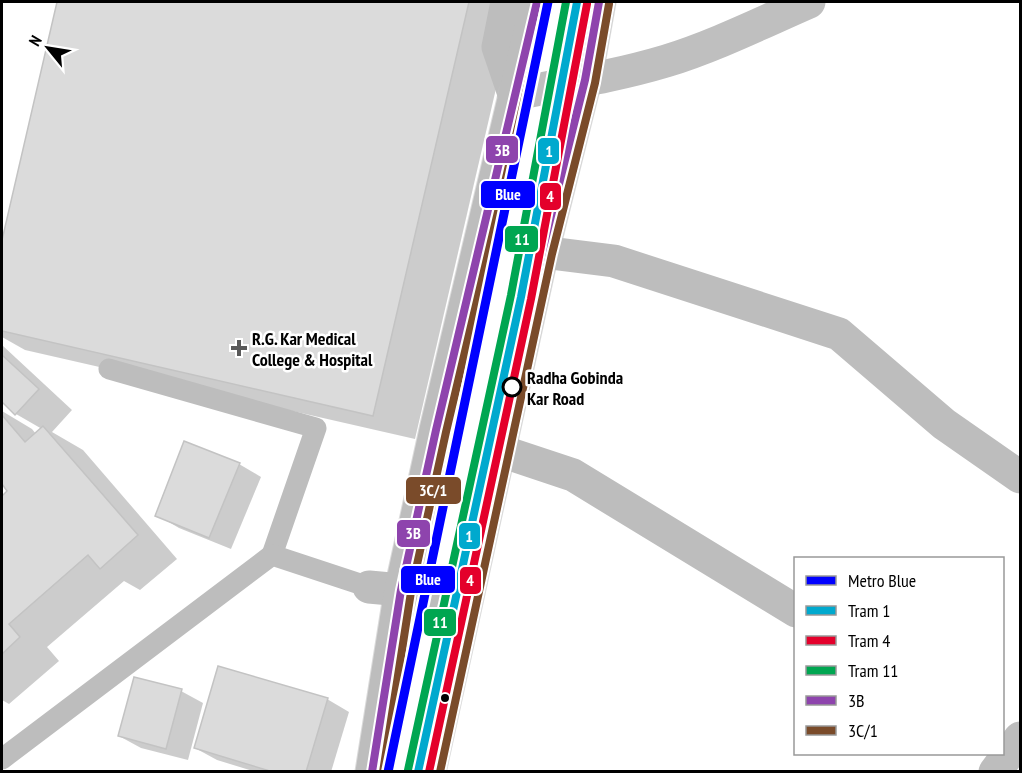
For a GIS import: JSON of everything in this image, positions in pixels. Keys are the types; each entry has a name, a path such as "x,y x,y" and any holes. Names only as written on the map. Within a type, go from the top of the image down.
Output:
{"main road":[{"path":"507,2 498,47 514,94"},
{"path":"372,771 401,590 537,2"},
{"path":"429,771 542,252 585,80 599,2"},
{"path":"542,252 614,261 839,334 944,424 1020,477"},
{"path":"498,450 573,475 794,610"},
{"path":"369,587 467,596"}],"street":[{"path":"514,94 629,72 668,60 809,2"}],"lane":[{"path":"2,759 272,555 316,428 109,369"},
{"path":"272,555 369,587"}],"building":[{"path":"57,2 469,2 373,416 2,331 2,240"},
{"path":"2,355 39,389 15,415 2,402"},
{"path":"2,415 25,442 43,426 138,535 100,569 88,555 9,624 20,637 2,654 2,496 7,491 2,484"},
{"path":"184,441 240,463 209,538 155,516"},
{"path":"218,666 328,698 306,772 273,772 194,748"},
{"path":"134,677 182,689 166,749 118,736"}],"metro line":[{"name":"Blue","path":"388,772 548,2"}],"tram line":[{"name":"11","path":"408,770 511,295 566,2"},
{"name":"1","path":"418,772 521,297 577,2"},
{"name":"4","path":"429,772 531,299 587,4"}],"transit line":[{"name":"3B","path":"372,772 401,590 436,430 537,2"},
{"name":"3B","path":"429,772 542,252 585,80 599,2"},
{"name":"3C/1","path":"383,772 411,592 446,432 547,4"},
{"name":"3C/1","path":"440,772 552,254 595,83 609,4"}],"place":[{"name":"R.G. Kar Medical College & Hospital","path":"239,348"},
{"name":"Radha Gobinda Kar Road","path":"512,387"}]}
